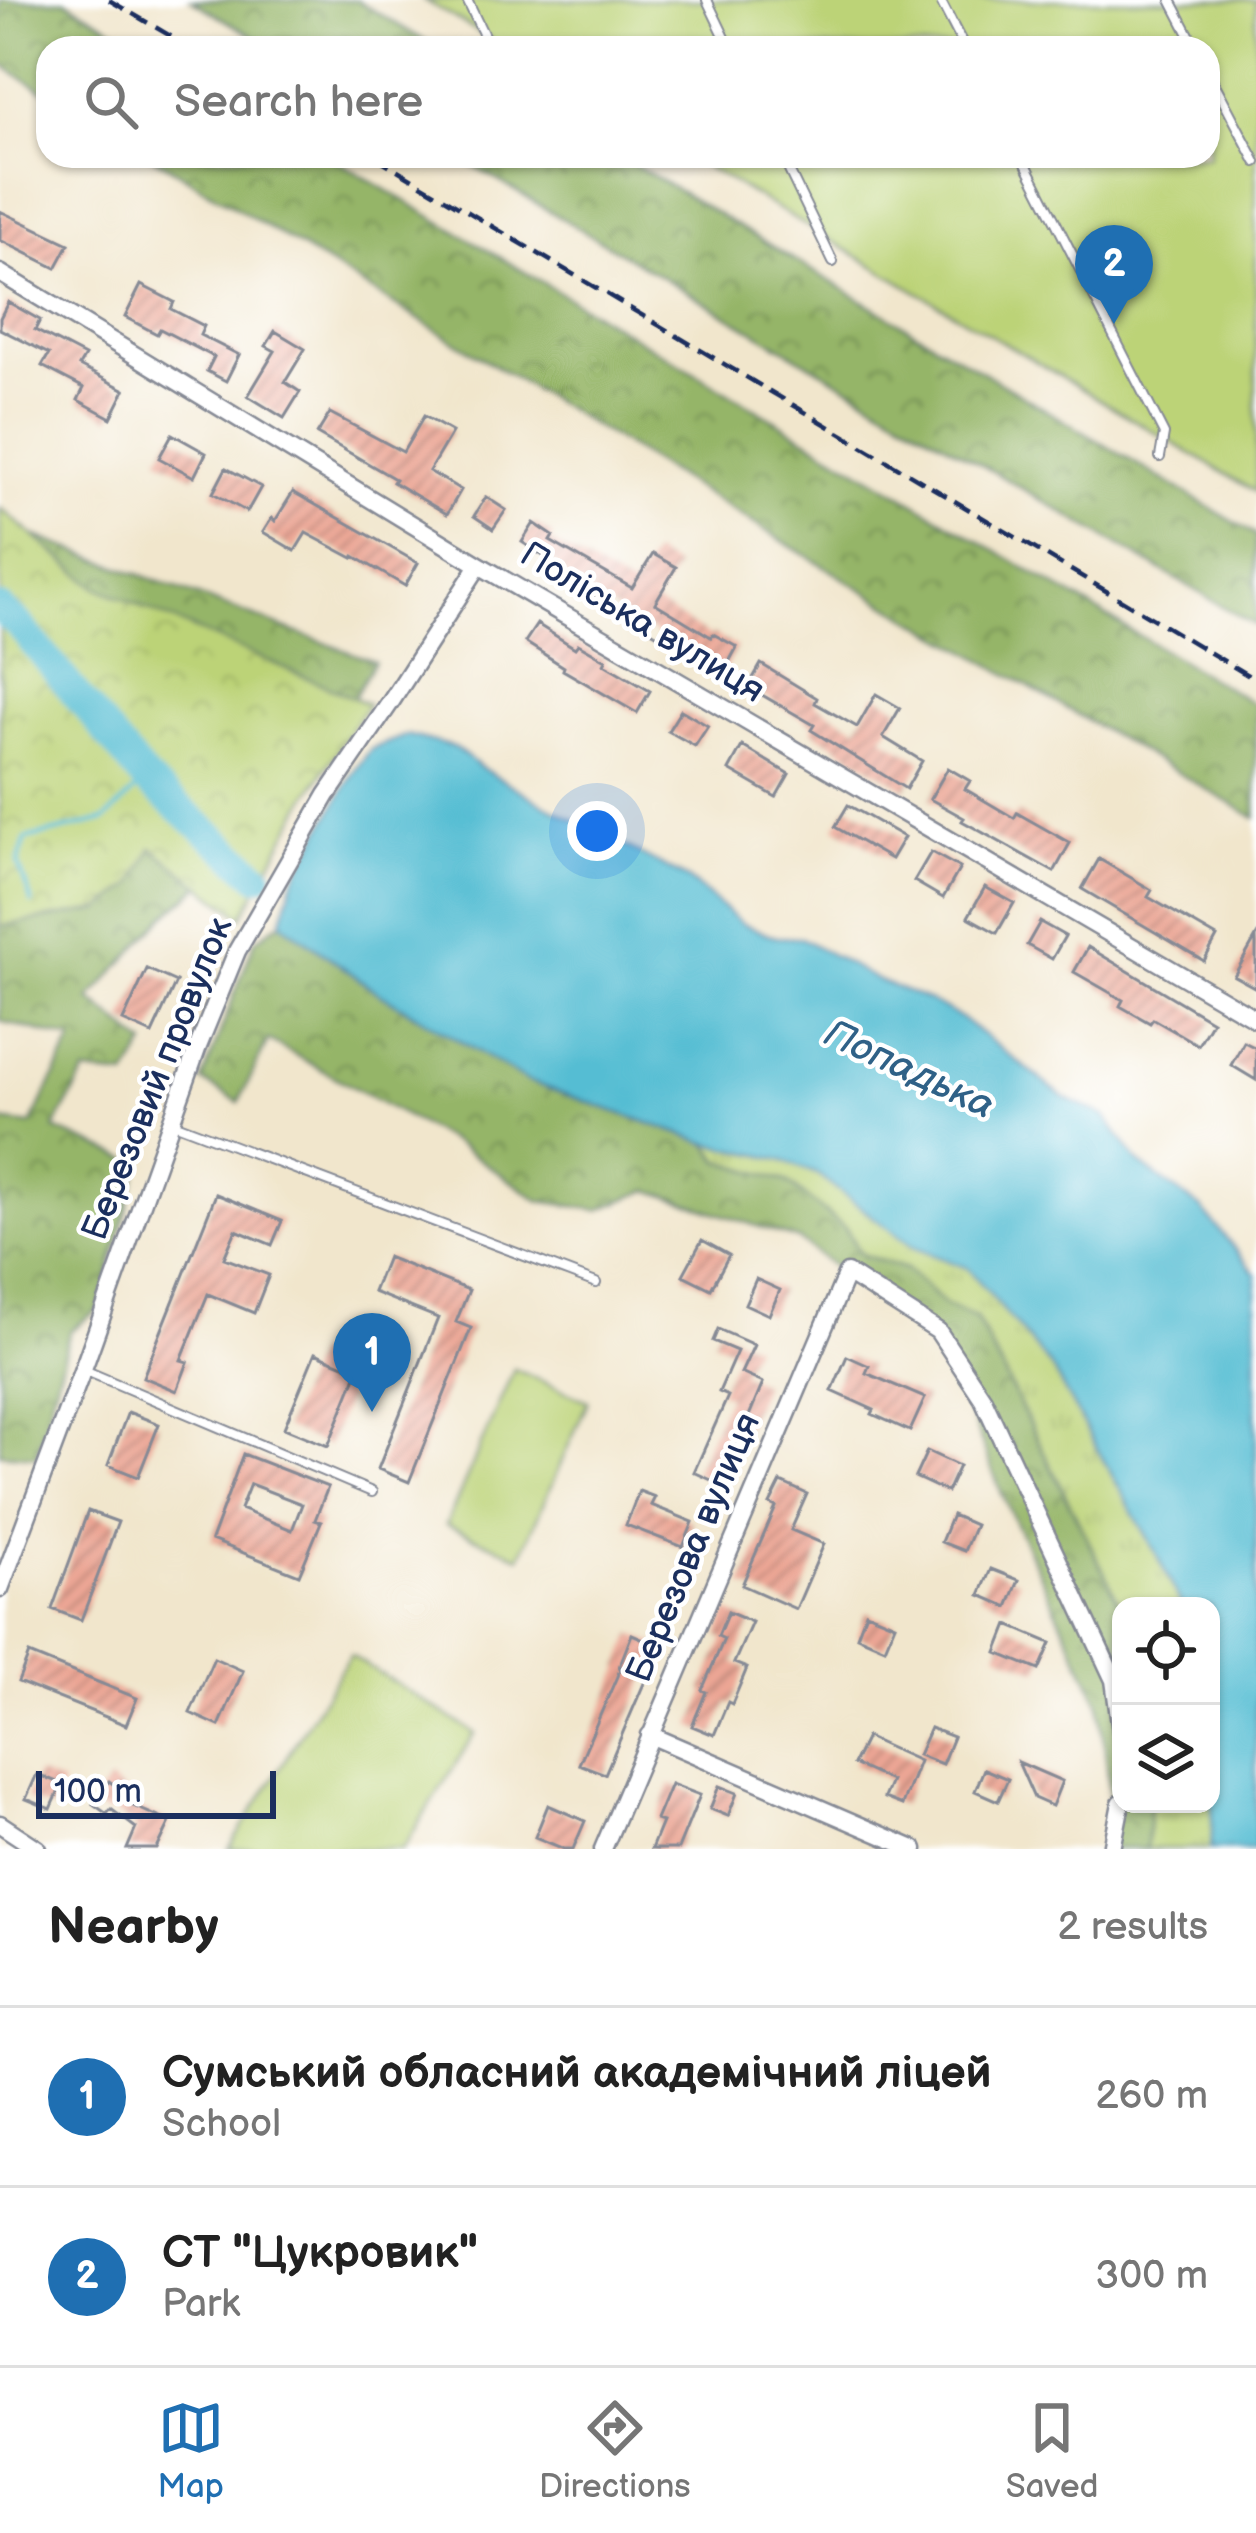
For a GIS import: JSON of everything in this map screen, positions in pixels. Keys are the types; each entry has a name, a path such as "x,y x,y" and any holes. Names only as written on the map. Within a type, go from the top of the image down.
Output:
{"street":[{"name":"Поліська вулиця","path":"0,274 479,565 1256,1019"},
{"name":"Березовий провулок","path":"0,1588 237,951 327,795 479,565"},
{"name":"Березова вулиця","path":"603,1849 847,1273 938,1330 983,1399 1114,1681 1117,1705"},
{"path":"650,1735 914,1849"},
{"path":"1112,1849 1119,1813"},
{"path":"0,1824 38,1849"}],"lane":[{"path":"467,0 484,36"},
{"path":"707,0 724,36"},
{"path":"940,0 959,36"},
{"path":"1172,0 1190,36"},
{"path":"1220,94 1256,162"},
{"path":"788,168 833,262"},
{"path":"1028,168 1164,434 1160,457"},
{"path":"171,1122 596,1283"},
{"path":"83,1370 372,1492"}],"green space":[{"path":"0,0 65,0 126,36 36,36 36,86 0,64"},
{"path":"191,0 356,0 417,36 252,36"},
{"path":"424,0 1256,0 1256,492 708,168 1220,168 1220,36 485,36"},
{"path":"171,168 349,168 1256,705 1256,818 891,607"},
{"path":"476,168 640,168 1256,535 1256,626"},
{"path":"0,508 96,587 368,704 307,797 242,917 152,848 133,885 100,910 0,926"},
{"path":"32,535 374,661 282,827 218,870 164,917 90,999 146,1045 127,1077 85,1073 54,1129 140,1164 99,1309 70,1331 36,1456 0,1453 0,1121 31,1125 73,1040 0,1021 0,620 20,623"},
{"path":"281,922 376,991 527,1081 707,1143 720,1161 786,1181 846,1229 860,1254 906,1269 945,1305 976,1318 1116,1597 1112,1597 1112,1809 1099,1701 1002,1494 946,1353 799,1240 649,1190 599,1210 540,1201 458,1145 268,1040 239,1102 202,1081 255,940"},
{"path":"707,1143 782,1160 818,1174 914,1248 968,1268 1051,1367 1178,1597 1116,1597 976,1318 945,1305 906,1269 860,1254 846,1229 786,1181 720,1161"},
{"path":"514,1369 588,1401 520,1557 446,1525"},
{"path":"350,1655 475,1733 403,1849 229,1849"},
{"path":"1113,1813 1149,1813 1146,1849 1104,1849"},
{"path":"1149,1813 1213,1813 1211,1849 1146,1849"}],"water":[{"path":"407,735 454,747 542,803 688,879 742,924 776,937 801,938 961,1018 1065,1098 1105,1116 1139,1163 1202,1209 1256,1274 1256,1849 1211,1849 1212,1813 1220,1813 1220,1597 1178,1597 1051,1367 968,1268 914,1248 817,1174 782,1160 707,1143 527,1081 376,991 281,922 293,881 371,749"}],"building":[{"path":"0,211 69,244 56,268 0,240"},
{"path":"141,285 174,302 171,309 204,326 200,335 239,355 226,381 207,371 214,357 125,317"},
{"path":"8,302 40,320 35,330 85,356 79,366 125,390 111,418 78,400 84,388 42,366 49,354 0,329"},
{"path":"275,331 305,349 285,382 300,392 284,418 248,396 275,351 266,346"},
{"path":"330,413 403,452 424,416 452,432 429,471 461,490 447,514 317,434"},
{"path":"172,434 206,453 194,477 159,458"},
{"path":"226,468 261,487 247,512 213,493"},
{"path":"293,492 418,563 405,586 306,533 295,551 263,532"},
{"path":"486,497 506,510 493,529 474,516"},
{"path":"534,523 553,536 550,541 632,588 653,554 676,567 655,603 737,647 723,673 557,571 560,567 522,542"},
{"path":"537,624 575,648 578,644 606,660 604,664 650,691 637,713 525,642"},
{"path":"761,664 857,727 876,694 900,708 883,737 922,761 906,789 811,730 814,725 748,687"},
{"path":"681,710 708,726 695,746 668,731"},
{"path":"742,746 789,774 776,797 729,770"},
{"path":"948,768 970,781 965,789 1070,843 1054,872 930,799"},
{"path":"848,805 904,837 891,859 835,827"},
{"path":"931,852 960,868 943,898 914,881"},
{"path":"1099,859 1152,890 1148,897 1217,937 1204,961 1082,889"},
{"path":"985,887 1014,903 997,933 968,917"},
{"path":"1040,922 1065,936 1052,959 1027,945"},
{"path":"1256,937 1256,988 1234,976"},
{"path":"1088,947 1212,1021 1198,1045 1120,1006 1123,1000 1074,972"},
{"path":"147,969 176,982 152,1034 123,1021"},
{"path":"1244,1042 1256,1048 1256,1080 1231,1065"},
{"path":"216,1194 282,1221 272,1245 236,1230 224,1258 269,1275 254,1313 208,1294 181,1360 188,1362 177,1391 143,1377"},
{"path":"702,1240 729,1255 711,1289 683,1275"},
{"path":"387,1257 469,1290 456,1322 471,1328 409,1482 378,1469 438,1318 373,1292"},
{"path":"756,1279 780,1290 769,1315 745,1304"},
{"path":"718,1329 754,1345 741,1373 763,1383 720,1484 694,1472 728,1396 719,1392 737,1351 713,1341"},
{"path":"315,1353 358,1371 328,1446 284,1428"},
{"path":"847,1356 869,1366 866,1373 925,1398 910,1431 832,1391"},
{"path":"128,1412 159,1424 138,1477 108,1465"},
{"path":"927,1451 959,1466 947,1492 915,1477"},
{"path":"243,1454 328,1487 315,1520 321,1522 299,1575 211,1540","holes":["250,1484 302,1504 292,1530 240,1509"]},
{"path":"781,1482 807,1494 791,1530 824,1544 796,1609 742,1585 776,1507 770,1504"},
{"path":"639,1491 655,1497 651,1505 693,1522 683,1547 626,1525"},
{"path":"88,1511 118,1522 81,1620 52,1609"},
{"path":"952,1515 975,1525 964,1551 941,1542"},
{"path":"991,1569 1019,1580 1008,1607 980,1595"},
{"path":"728,1612 752,1622 734,1663 747,1668 714,1735 692,1726 724,1639 718,1636"},
{"path":"866,1612 895,1624 885,1648 857,1636"},
{"path":"1008,1625 1051,1643 1039,1670 997,1653"},
{"path":"632,1634 660,1646 605,1774 579,1764"},
{"path":"29,1654 137,1698 126,1725 18,1682"},
{"path":"214,1658 243,1671 219,1726 190,1713"},
{"path":"930,1728 953,1737 942,1764 918,1755"},
{"path":"866,1737 919,1761 902,1805 884,1798 891,1781 853,1764"},
{"path":"1018,1762 1062,1781 1052,1806 1034,1798"},
{"path":"984,1769 1008,1779 998,1801 975,1791"},
{"path":"37,1774 62,1784 51,1809 26,1799"},
{"path":"109,1781 135,1800 131,1805 170,1822 157,1849 127,1849 136,1828 111,1809 107,1814 93,1804"},
{"path":"671,1784 700,1795 678,1849 651,1849 662,1822 656,1820"},
{"path":"719,1786 737,1793 728,1816 710,1809"},
{"path":"548,1805 585,1821 573,1849 535,1837"}],"waterway":[{"name":"Попадька","path":"0,609 19,625 146,780 258,875"},
{"path":"32,903 18,863 26,839 105,820 146,780"}],"railway":[{"path":"109,0 170,36"},
{"path":"394,168 1256,680"}],"place":[{"name":"СТ \"Цукровик\"","path":"1114,324"},
{"name":"Сумський обласний академічний ліцей","path":"372,1412"}]}
